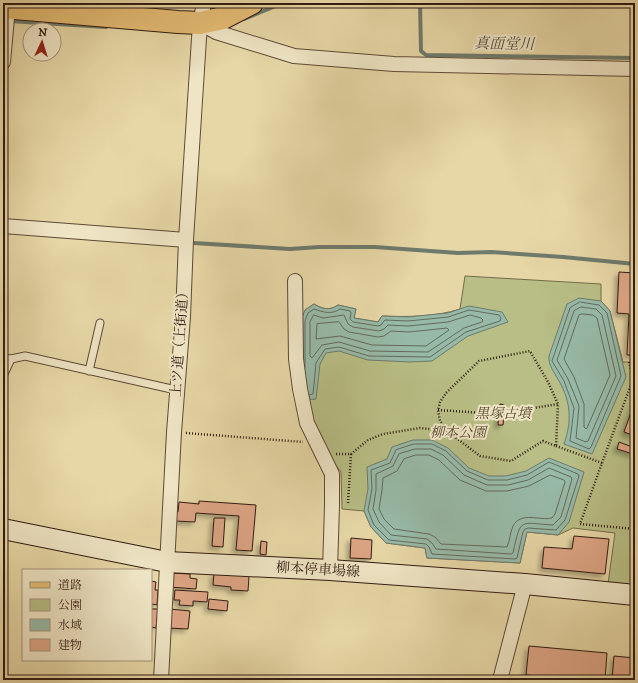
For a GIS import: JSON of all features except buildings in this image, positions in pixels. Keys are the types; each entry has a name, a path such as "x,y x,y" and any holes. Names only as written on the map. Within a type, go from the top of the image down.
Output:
{"main road":[{"path":"6,7 178,22 202,13 222,18 252,3"},
{"name":"柳本停車場線","path":"3,529 167,562 330,570 525,584 635,595"}],"street":[{"path":"3,62 6,7"},
{"path":"202,13 216,32 294,56 394,64 635,69"},
{"name":"上ツ道（上街道）","path":"161,680 176,390 183,317 186,240 202,13"},
{"path":"3,226 186,240"},
{"path":"295,281 297,367 300,389 307,423 332,474 330,570"},
{"path":"500,680 525,584"}],"lane":[{"path":"89,371 100,323"},
{"path":"3,358 11,359 25,356 176,390"},
{"path":"3,376 11,359"}],"path":[{"path":"556,446 558,404 548,382 530,351 479,361 446,393 440,402 438,410 440,421 447,431 480,456 511,461 543,441 556,446 602,463"},
{"path":"629,362 634,379 580,524 635,528"},
{"path":"521,410 558,404"},
{"path":"438,410 483,413"},
{"path":"337,454 350,454 368,440 383,434 420,428 447,431"},
{"path":"174,432 317,443"},
{"path":"348,503 350,454"}],"green space":[{"name":"柳本公園","path":"465,276 601,284 601,301 610,311 623,362 635,362 635,586 608,584 615,533 573,528 558,535 527,532 520,563 427,558 425,548 386,543 371,527 364,511 342,509 341,472 327,454 305,400 305,310 314,304 326,309 338,305 356,309 354,318 378,322 382,316 421,316 451,312 460,309"}],"water":[{"path":"579,298 601,301 610,311 626,377 592,454 564,444 567,436 569,419 568,404 563,389 549,362 549,356 567,304"},
{"path":"314,304 326,309 338,305 356,309 354,318 378,322 382,316 408,317 448,313 469,306 502,312 508,322 468,336 432,361 410,362 368,360 339,351 326,353 320,364 316,399 305,400 301,320 305,310"},
{"path":"413,440 432,440 448,448 469,468 489,476 506,476 526,471 549,458 584,472 569,522 558,535 527,532 520,563 427,558 425,548 386,543 371,527 364,511 368,489 367,467 387,459 392,447"}],"waterway":[{"name":"真面堂川","path":"244,19 283,3"},
{"name":"真面堂川","path":"420,3 421,51 426,55 635,58"},
{"name":"真面堂川","path":"9,21 106,27"},
{"path":"194,243 290,249 319,247 375,247 458,253 491,252 635,264"}],"park label":[{"name":"黒塚古墳","path":"503,414"}]}
